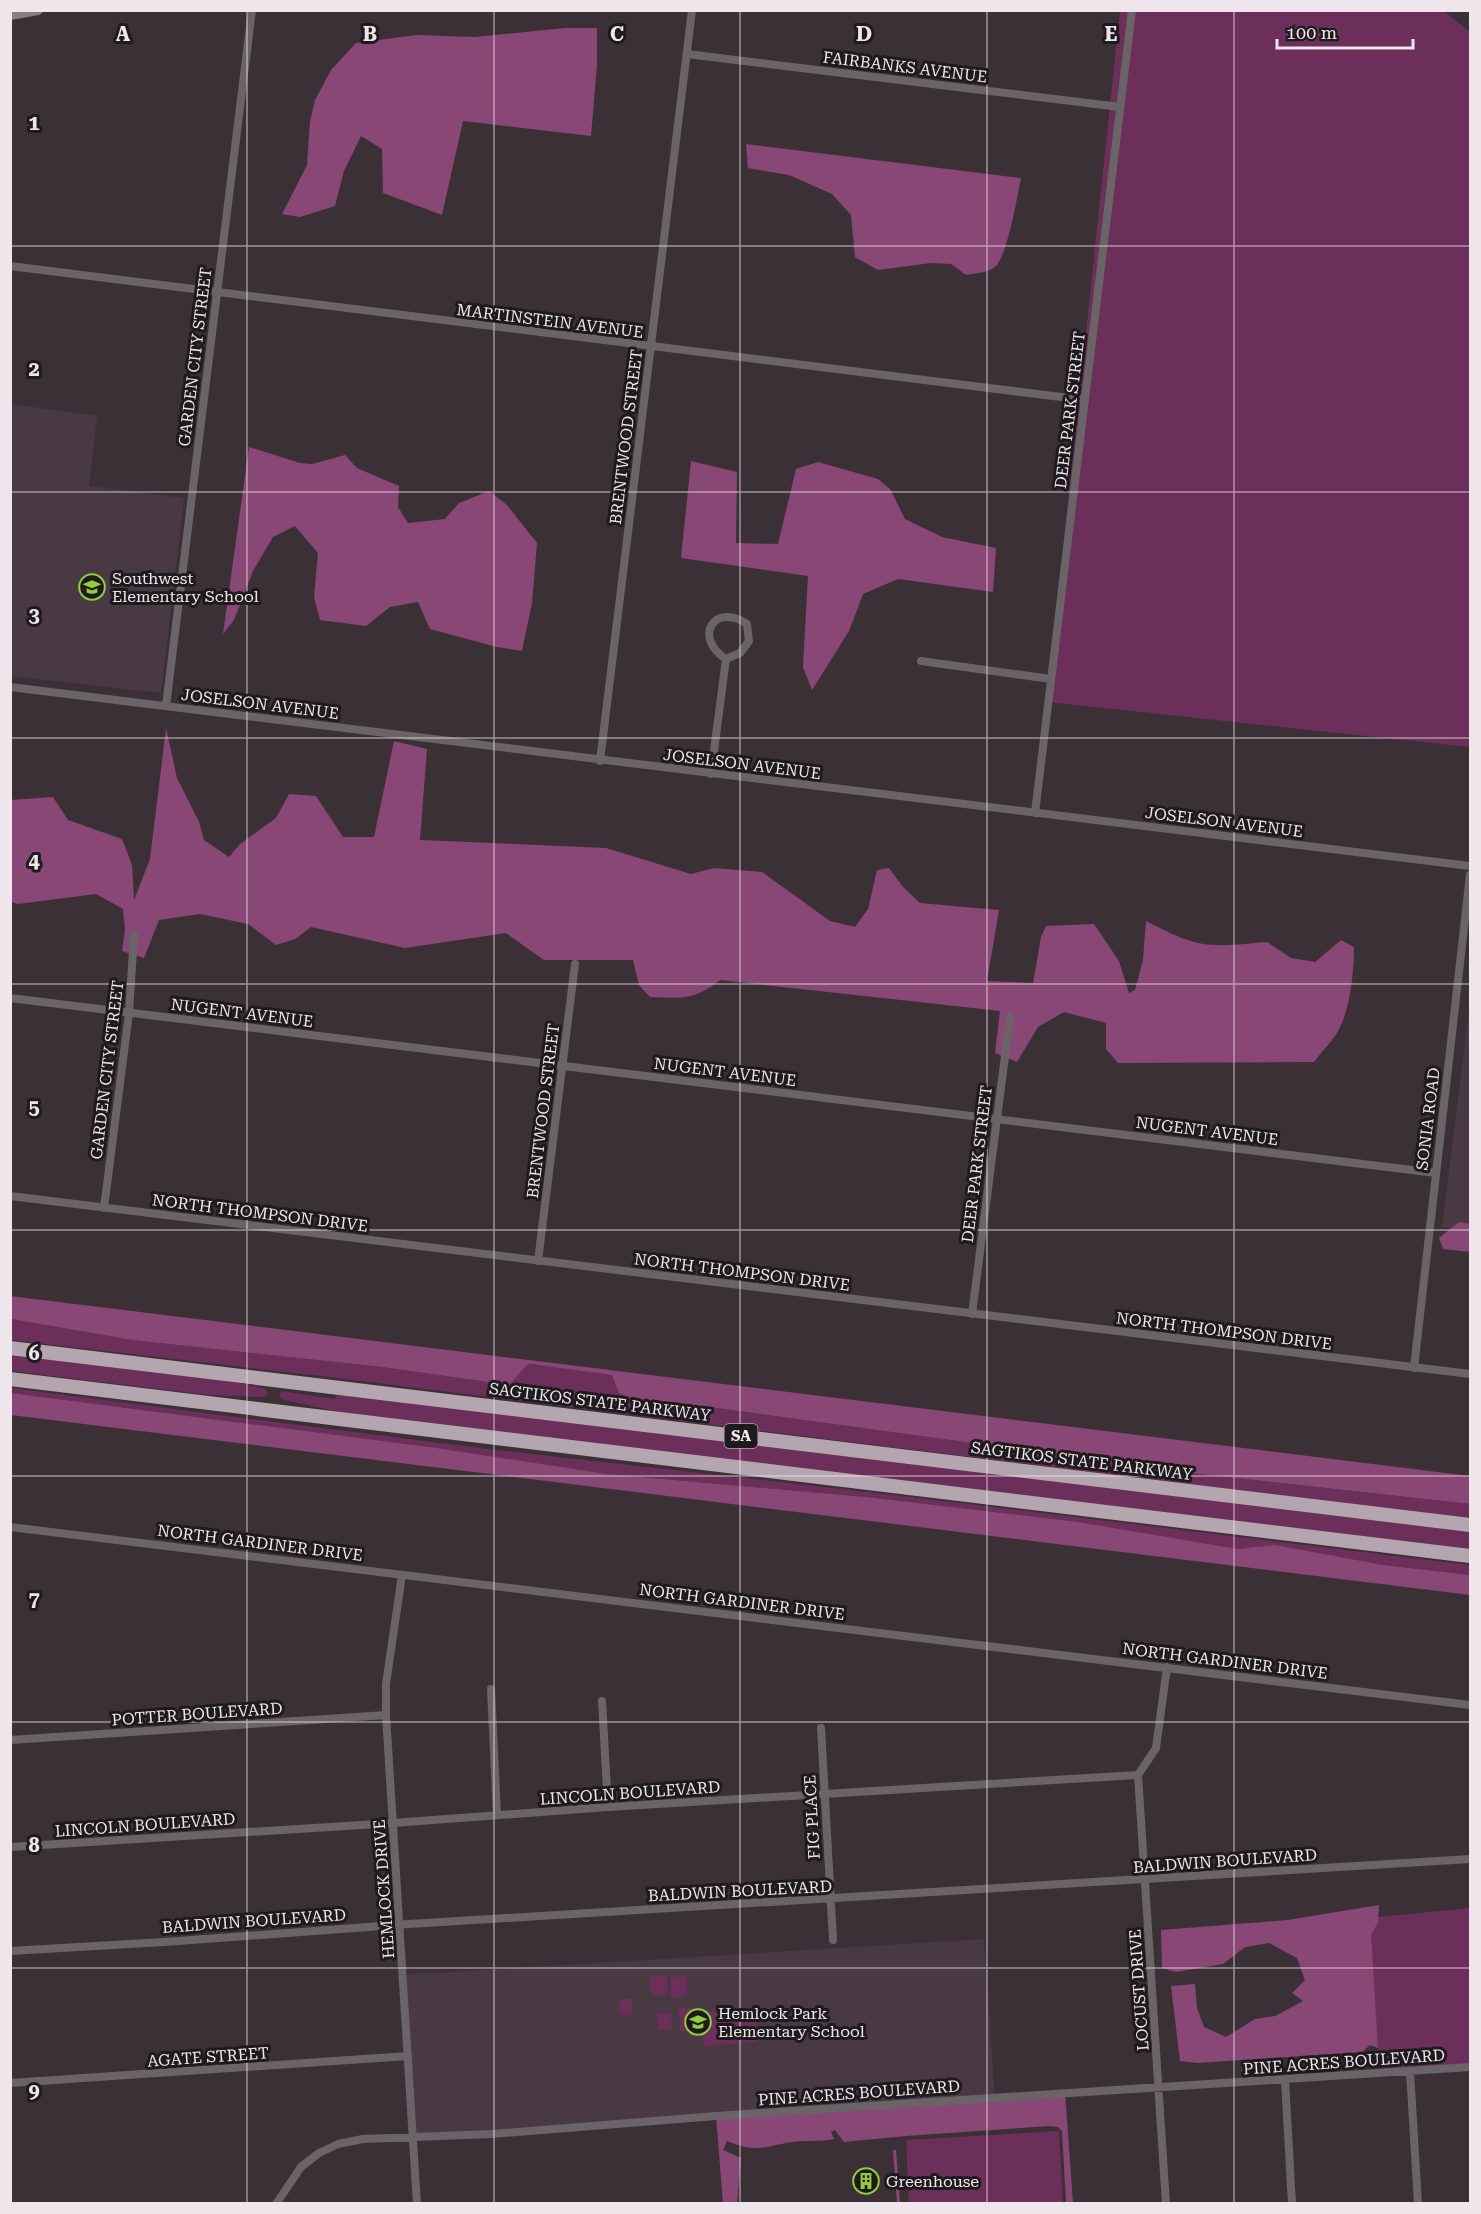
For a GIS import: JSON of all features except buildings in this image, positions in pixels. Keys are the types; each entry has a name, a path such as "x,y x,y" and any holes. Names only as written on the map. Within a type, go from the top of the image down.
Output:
{"highway":[{"name":"SAGTIKOS STATE PARKWAY","path":"10,1348 1470,1525"},
{"name":"SA","path":"10,1379 1470,1556"}],"street":[{"path":"10,15 38,10"},
{"name":"GARDEN CITY STREET","path":"166,706 252,10"},
{"name":"BRENTWOOD STREET","path":"600,760 692,10"},
{"name":"DEER PARK STREET","path":"1035,813 1132,10"},
{"name":"FAIRBANKS AVENUE","path":"687,54 1120,107"},
{"name":"MARTINSTEIN AVENUE","path":"10,266 1085,400"},
{"path":"724,616 733,616 747,624 749,641 740,653 726,658 716,652 710,644 710,629 724,616"},
{"path":"711,774 726,658"},
{"path":"921,661 1051,679"},
{"name":"JOSELSON AVENUE","path":"10,687 1470,866"},
{"name":"SONIA ROAD","path":"1414,1368 1470,874"},
{"name":"GARDEN CITY STREET","path":"104,1208 129,1013 134,935"},
{"name":"BRENTWOOD STREET","path":"538,1261 575,964"},
{"name":"NUGENT AVENUE","path":"10,998 1436,1173"},
{"name":"DEER PARK STREET","path":"972,1314 1010,1017"},
{"name":"NORTH THOMPSON DRIVE","path":"10,1196 1470,1374"},
{"name":"NORTH GARDINER DRIVE","path":"10,1527 1470,1705"},
{"name":"HEMLOCK DRIVE","path":"402,1575 386,1684 386,1715 417,2204"},
{"path":"1138,1775 1156,1748 1167,1667"},
{"path":"490,1689 497,1815"},
{"path":"602,1701 608,1807"},
{"name":"POTTER BOULEVARD","path":"10,1740 386,1715"},
{"name":"FIG PLACE","path":"821,1728 833,1940"},
{"name":"LINCOLN BOULEVARD","path":"10,1847 608,1807 1138,1775"},
{"name":"LOCUST DRIVE","path":"1138,1775 1166,2204"},
{"name":"BALDWIN BOULEVARD","path":"10,1951 399,1924 1470,1859"},
{"name":"AGATE STREET","path":"10,2083 408,2056"},
{"name":"PINE ACRES BOULEVARD","path":"276,2204 301,2168 318,2153 338,2144 363,2139 491,2134 716,2116 1470,2067"},
{"path":"1410,2071 1418,2204"},
{"path":"1285,2080 1292,2204"}],"shaded area":[{"path":"1120,11 1444,11 1470,32 1470,747 1047,702"},
{"path":"565,28 597,28 597,65 591,136 463,121 442,215 383,193 382,149 361,136 344,171 335,206 300,217 282,214 307,165 310,121 315,100 331,70 356,43 416,35 475,37"},
{"path":"746,144 1021,178 1012,223 1001,258 991,270 966,275 951,264 931,263 878,270 855,257 851,215 832,194 789,175 748,168"},
{"name":"Southwest Elementary School","path":"11,404 97,416 89,486 184,498 161,693 11,676"},
{"path":"249,447 300,463 312,464 345,455 357,468 399,486 398,507 408,523 445,519 459,503 489,491 507,505 537,543 532,603 522,651 497,647 430,629 418,602 390,607 366,626 320,620 314,597 318,553 295,526 273,537 253,571 234,620 223,634"},
{"path":"691,461 737,472 736,543 778,544 796,469 818,462 878,479 890,489 905,519 942,537 996,548 993,592 898,579 863,594 849,631 812,690 803,667 808,576 681,558"},
{"path":"166,728 177,778 199,822 204,840 229,857 240,844 276,818 289,794 316,796 343,837 374,837 394,741 427,749 420,840 606,848 691,874 714,868 762,872 830,921 855,927 868,909 877,870 889,868 903,887 920,903 999,910 987,981 1033,983 1041,937 1046,926 1094,924 1119,961 1129,993 1135,990 1143,960 1146,921 1198,943 1235,945 1267,942 1291,958 1315,962 1341,940 1354,947 1348,1005 1335,1036 1314,1062 1118,1063 1106,1049 1106,1023 1064,1012 1038,1027 1017,1062 995,1053 1000,1011 720,980 702,992 687,997 650,997 639,985 633,960 544,960 506,933 405,948 311,927 295,939 276,945 248,924 200,914 159,920 144,958 122,951 125,930 123,909 96,894 18,904 11,902 11,800 53,797 68,820 122,839 132,865 134,900 150,859"},
{"path":"1470,1003 1470,1231 1442,1227"},
{"path":"1459,1222 1470,1224 1470,1252 1443,1249 1439,1238"},
{"path":"10,1296 1470,1476 1470,1504 1190,1473 630,1398 619,1393 612,1375 532,1364 528,1364 509,1385 382,1367 132,1340 11,1319"},
{"path":"10,1319 132,1340 382,1367 509,1385 529,1360 611,1370 630,1398 1190,1473 1470,1504 1470,1519 329,1377 11,1340"},
{"path":"11,1353 205,1376 263,1388 268,1393 264,1397 208,1395 11,1371"},
{"path":"11,1388 487,1449 894,1495 1470,1565 1470,1575 1384,1565 1275,1545 1238,1549 1079,1522 866,1497 607,1474 437,1448 11,1393"},
{"path":"282,1391 335,1399 336,1395 343,1396 343,1394 1470,1531 1470,1549 353,1415 285,1400 279,1394"},
{"path":"11,1393 437,1448 607,1474 866,1497 1079,1522 1238,1549 1275,1545 1384,1565 1470,1575 1470,1595 11,1415"},
{"path":"1379,1905 1378,1923 1371,1934 1378,2048 1370,2045 1362,2052 1197,2063 1180,2061 1171,1986 1195,1984 1197,2008 1204,2027 1226,2037 1255,2019 1275,2016 1303,2001 1292,1993 1305,1980 1297,1958 1269,1943 1245,1947 1223,1964 1176,1972 1162,1968 1161,1930 1288,1920"},
{"path":"1470,1908 1470,2067 1380,2073 1368,1918"},
{"name":"Hemlock Park Elementary School","path":"984,1939 995,2098 413,2137 403,1975"},
{"path":"667,1976 667,1995 651,1995 650,1977"},
{"path":"686,1976 687,1996 671,1998 670,1977"},
{"path":"619,1999 632,1999 633,2014 620,2015"},
{"path":"679,2008 693,2008 694,2031 680,2031"},
{"path":"755,2009 758,2042 704,2046 701,2013"},
{"path":"657,2013 671,2013 672,2029 658,2030"},
{"path":"1065,2093 1073,2203 1066,2203 1062,2131 1058,2127 1050,2126 844,2142 835,2130 831,2132 834,2139 792,2142 759,2148 745,2147 727,2141 723,2150 741,2158 737,2203 723,2203 716,2116"},
{"path":"1059,2131 1063,2203 909,2203 906,2140"},
{"path":"893,2150 896,2150 900,2203 897,2203"}],"place":[{"name":"Southwest Elementary School","path":"92,587"},
{"name":"Hemlock Park Elementary School","path":"698,2022"},
{"name":"Greenhouse","path":"866,2181"}]}
